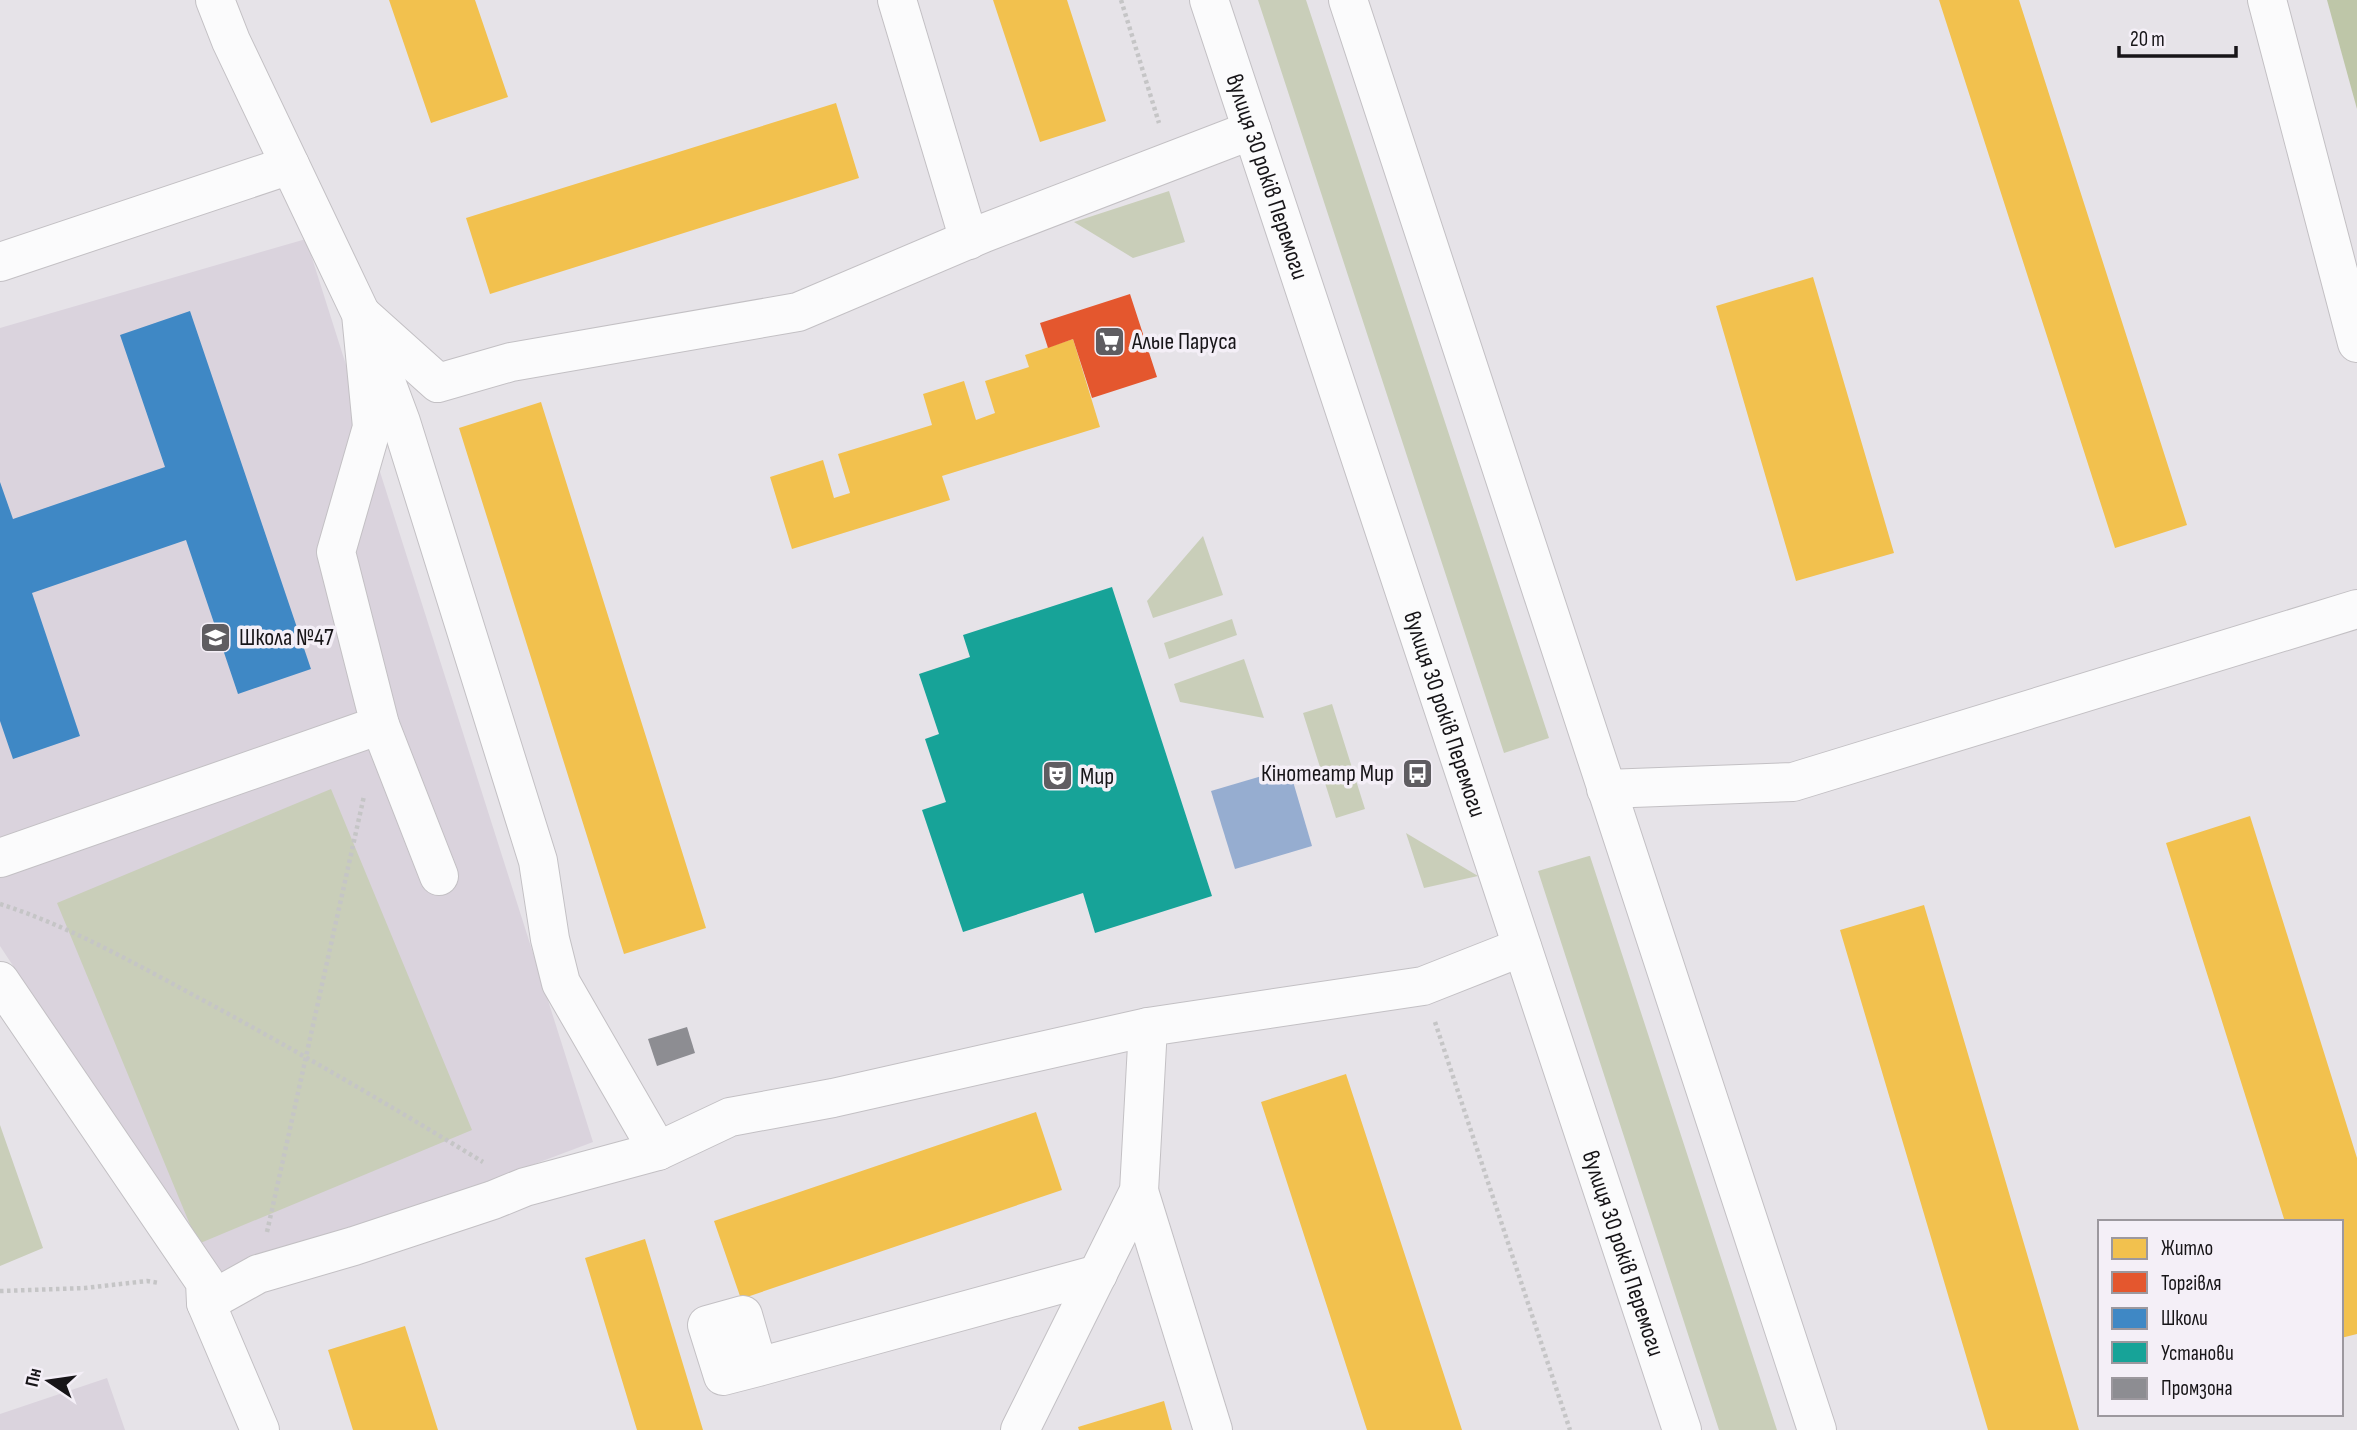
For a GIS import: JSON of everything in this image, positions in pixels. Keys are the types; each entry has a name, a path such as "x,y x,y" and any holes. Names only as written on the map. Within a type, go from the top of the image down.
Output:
{"street":[{"path":"215,0 231,41 361,314 401,422 538,860 550,939 561,983 658,1151"},
{"path":"897,0 969,240"},
{"name":"вулиця 30 років Перемоги","path":"1209,0 1682,1430"},
{"path":"1348,0 1817,1430"},
{"path":"2267,0 2357,343"},
{"path":"361,314 438,383 512,362 798,312 969,240 1252,130"},
{"path":"0,262 290,165"},
{"path":"361,314 372,427 336,552 380,725 439,876"},
{"path":"1606,789 1793,782 2357,609"},
{"path":"0,858 380,725"},
{"path":"206,1303 258,1274 493,1200 525,1187 658,1151 730,1117 833,1098 1148,1027 1423,986 1522,947"},
{"path":"0,981 194,1263 205,1282 206,1303 260,1430"},
{"path":"1148,1027 1139,1191 1213,1430"},
{"path":"1020,1430 1139,1191"},
{"path":"758,1367 1098,1274"}],"path":[{"path":"1121,0 1162,130"},
{"path":"258,1274 365,791"},
{"path":"0,904 23,911 136,964 306,1056 525,1187"},
{"path":"1423,986 1570,1430"},
{"path":"0,1291 85,1288 147,1281 193,1290 206,1303"}],"shaded area":[{"name":"Школа №47","path":"306,239 593,1142 221,1282 0,946 0,328"},
{"path":"107,1378 125,1430 0,1430 0,1414"}],"green space":[{"path":"1258,0 1306,0 1549,738 1504,753"},
{"path":"2327,0 2357,0 2357,109"},
{"path":"1169,191 1185,242 1133,258 1074,222"},
{"path":"1203,536 1223,595 1153,618 1147,601"},
{"path":"1232,619 1237,635 1169,659 1164,643"},
{"path":"1244,659 1264,718 1180,702 1174,684"},
{"path":"1332,704 1365,809 1336,818 1303,713"},
{"path":"331,789 472,1130 198,1244 57,903"},
{"path":"1406,833 1478,876 1424,888"},
{"path":"1590,856 1777,1430 1719,1430 1538,871"},
{"path":"0,1125 43,1248 0,1266"}],"water":[{"path":"1289,768 1312,846 1235,869 1211,791"}],"building: Житло":[{"path":"389,0 475,0 508,97 431,123"},
{"path":"993,0 1067,0 1106,121 1040,142"},
{"path":"1939,0 2019,0 2187,525 2115,548"},
{"path":"836,103 859,178 490,294 466,218"},
{"path":"1813,277 1894,553 1796,581 1716,306"},
{"path":"1073,339 1100,427 942,476 950,500 792,549 770,477 823,460 834,498 850,493 838,454 932,425 923,394 964,381 976,420 995,413 985,381 1029,367 1025,355"},
{"path":"541,402 706,928 624,954 459,428"},
{"path":"2250,816 2357,1158 2357,1334 2343,1338 2343,1220 2284,1220 2166,843"},
{"path":"1924,905 2079,1430 1988,1430 1840,930"},
{"path":"1346,1074 1462,1430 1367,1430 1261,1102"},
{"path":"1036,1112 1062,1190 741,1299 714,1221"},
{"path":"645,1239 703,1430 637,1430 585,1258"},
{"path":"405,1326 438,1430 353,1430 328,1350"},
{"path":"1164,1401 1172,1430 1079,1430 1078,1427"}],"building: Торгівля":[{"path":"1130,294 1157,377 1092,398 1073,339 1048,348 1040,323"}],"building: Школи":[{"path":"190,311 311,669 238,694 186,540 32,593 80,736 13,759 0,721 0,482 13,519 165,467 120,335"}],"building: Установи":[{"path":"1112,587 1212,896 1095,933 1083,893 963,932 922,810 946,802 925,739 939,734 919,674 970,657 963,635"}],"building: Промзона":[{"path":"687,1027 695,1053 657,1066 648,1039"}],"place":[{"name":"Алые Паруса","path":"1109,341"},
{"name":"Школа №47","path":"216,637"},
{"name":"Кінотеатр Мир","path":"1417,773"},
{"name":"Мир","path":"1057,776"}]}
